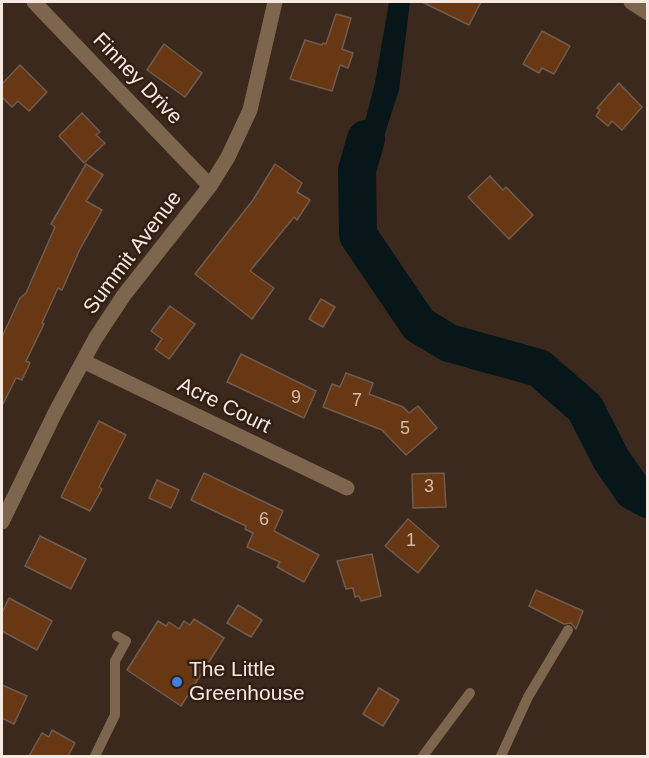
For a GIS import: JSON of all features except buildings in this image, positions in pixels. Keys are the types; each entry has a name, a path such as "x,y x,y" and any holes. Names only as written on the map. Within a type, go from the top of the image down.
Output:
{"street":[{"name":"Finney Drive","path":"34,2 210,186"},
{"name":"Summit Avenue","path":"2,522 83,361 124,295 210,186 228,158 250,110 275,2"},
{"path":"631,2 648,13"},
{"name":"Acre Court","path":"83,361 347,488"}],"lane":[{"path":"501,756 528,697 568,630"},
{"path":"95,756 115,715 115,661 126,641 117,636"},
{"path":"423,756 470,693"}],"shaded area":[{"path":"389,2 410,2 399,90 376,161 363,183 345,197 347,181 375,83"}],"waterway":[{"path":"366,139 357,170 358,235 419,325 449,343 539,368 585,408 611,459 633,491 648,499"}],"place":[{"name":"The Little Greenhouse","path":"177,682"}]}
